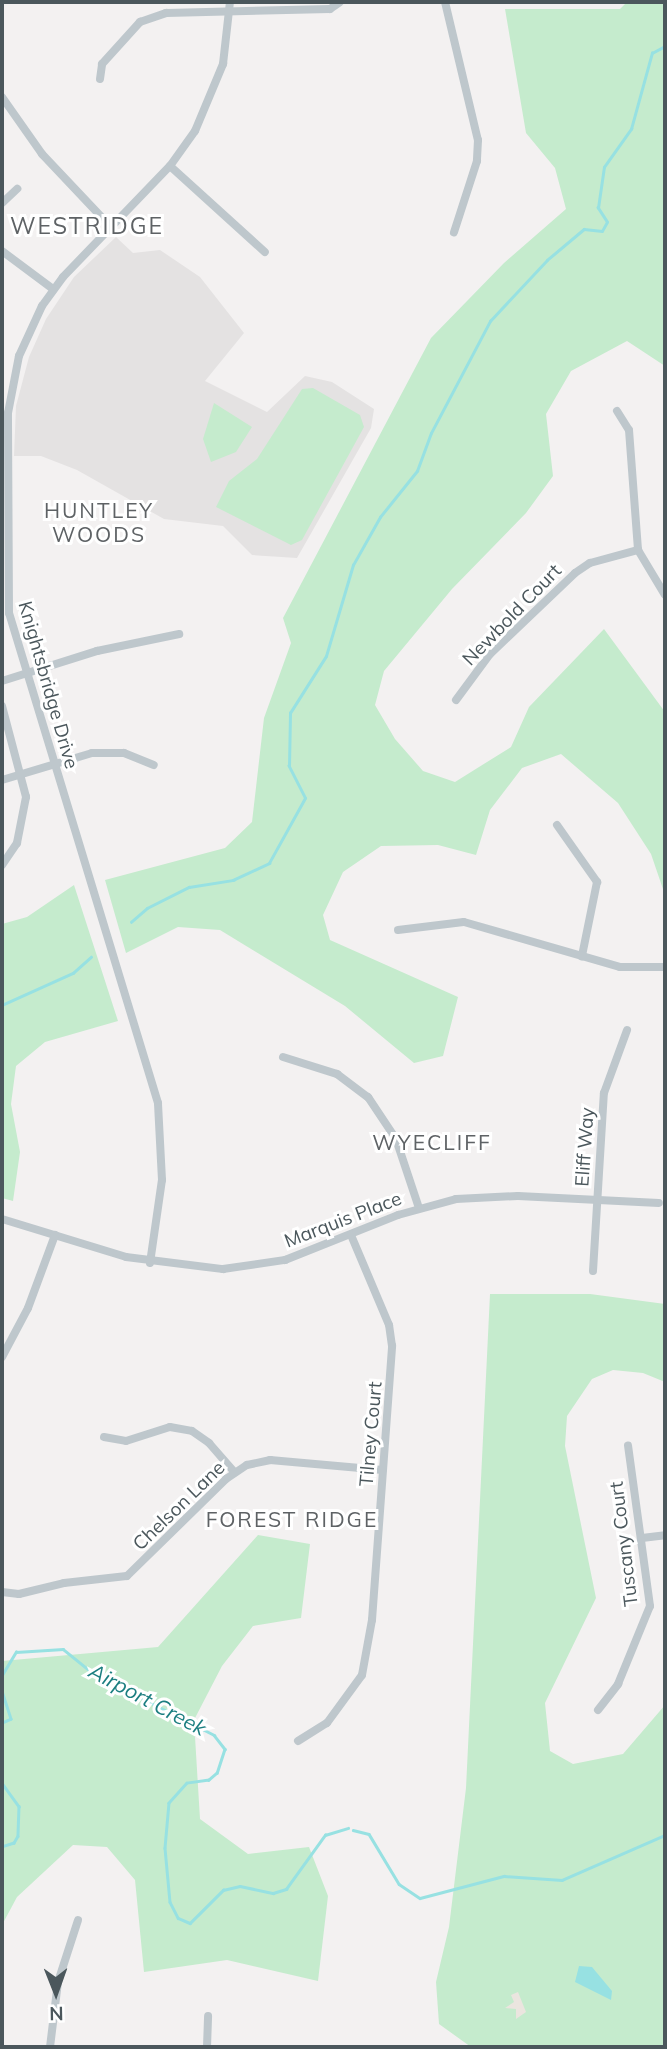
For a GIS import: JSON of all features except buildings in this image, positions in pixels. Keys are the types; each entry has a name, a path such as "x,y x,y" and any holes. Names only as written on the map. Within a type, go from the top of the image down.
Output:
{"street":[{"path":"100,79 102,64 140,22 166,13 230,6 330,9 340,2"},
{"path":"445,2 478,140 477,161 454,232"},
{"name":"Knightsbridge Drive","path":"150,1262 162,1180 158,1103 25,673 9,613 4,577 4,434 19,356 53,289 170,166 195,131 216,85 230,6"},
{"path":"2,97 42,154 111,227"},
{"path":"170,166 265,252"},
{"path":"2,203 17,189"},
{"path":"2,251 53,289"},
{"path":"617,411 629,430 638,550 665,595"},
{"name":"Newbold Court","path":"456,700 490,654 575,573 590,563 638,550"},
{"path":"2,681 125,643 179,634"},
{"path":"2,706 23,773 26,797 22,827 2,865"},
{"path":"2,780 53,763 108,752 133,755 154,765"},
{"path":"557,825 597,882 582,956"},
{"path":"398,930 464,922 620,967 665,967"},
{"name":"Eliff Way","path":"593,1271 604,1093 627,1030"},
{"path":"283,1057 337,1074 368,1097 396,1139 419,1208"},
{"name":"Marquis Place","path":"2,1219 150,1262 212,1269 259,1266 351,1235 419,1208 478,1196 597,1198 659,1203"},
{"path":"2,1357 28,1308 55,1235"},
{"name":"Tilney Court","path":"298,1741 327,1723 366,1663 393,1346 389,1325 351,1235"},
{"path":"104,1437 126,1441 170,1427 192,1432 209,1443 234,1472"},
{"name":"Tuscany Court","path":"598,1710 618,1684 648,1618 650,1593 628,1445"},
{"name":"Chelson Lane","path":"2,1592 12,1595 64,1583 123,1579 234,1472 270,1460 383,1470"},
{"path":"642,1538 665,1535"},
{"path":"50,2047 58,1982 78,1920"},
{"path":"207,2047 208,2016"}],"shaded area":[{"path":"116,237 133,253 160,250 200,277 244,333 205,381 267,412 305,376 332,382 374,409 371,428 297,558 252,555 223,526 164,519 77,470 41,456 14,456 16,406 29,357 46,319 74,277"}],"green space":[{"path":"627,2 665,2 665,366 627,341 571,371 546,414 553,476 526,513 452,589 384,671 375,705 395,739 423,771 455,782 511,747 529,707 604,629 665,712 665,895 651,854 618,803 561,754 522,768 490,810 476,855 438,845 381,846 343,872 323,915 330,940 458,997 443,1056 414,1063 345,1006 220,930 178,927 126,953 105,880 225,848 252,822 264,718 291,643 283,618 431,338 504,263 566,209 555,168 526,133 505,9 620,9"},
{"path":"313,388 360,415 364,427 302,540 291,545 216,507 229,481 257,459 302,389"},
{"path":"214,403 252,427 236,452 211,462 203,439"},
{"path":"74,885 118,1021 45,1042 16,1066 11,1104 20,1152 13,1201 2,1198 2,924 27,917"},
{"path":"490,1294 590,1294 665,1304 665,1382 643,1373 613,1370 592,1379 567,1416 565,1446 596,1598 545,1703 550,1751 573,1764 623,1754 665,1705 665,2047 471,2047 439,2024 436,1982 449,1927 466,1788"},
{"path":"258,1535 310,1544 301,1618 253,1626 222,1666 194,1720 200,1819 248,1854 309,1847 328,1896 318,1981 227,1960 144,1972 135,1880 107,1847 73,1845 17,1897 2,1925 2,1661 158,1647"}],"sand":[{"path":"518,1992 526,2012 516,2019 516,2009 505,2008 514,2002 511,1995"}],"water":[{"path":"579,1966 592,1967 612,1991 611,2000 575,1982"}],"waterway":[{"path":"131,922 147,908 189,887 233,880 269,863 305,798 289,766 290,713 326,656 353,565 380,517 417,471 431,433 490,321 547,260 584,229 602,231 607,222 598,208 604,167 631,129 652,53 665,46"},
{"path":"2,1005 73,973 91,957"},
{"name":"Airport Creek","path":"2,1675 16,1652 63,1649 94,1674 214,1735 225,1749 217,1773 209,1780 187,1783 169,1803 165,1848 170,1902 178,1918 190,1923 223,1890 240,1886 273,1893 286,1889 325,1835 348,1828"},
{"name":"Airport Creek","path":"2,1691 11,1719 2,1723"},
{"name":"Airport Creek","path":"2,1748 2,1757"},
{"name":"Airport Creek","path":"2,1783 19,1806 18,1836 14,1843 2,1847"},
{"name":"Airport Creek","path":"353,1830 369,1834 399,1884 420,1898 504,1876 562,1880 665,1835"}],"district":[{"name":"WESTRIDGE","path":"87,226"},
{"name":"HUNTLEY WOODS","path":"99,522"},
{"name":"WYECLIFF","path":"432,1142"},
{"name":"FOREST RIDGE","path":"292,1519"}]}
